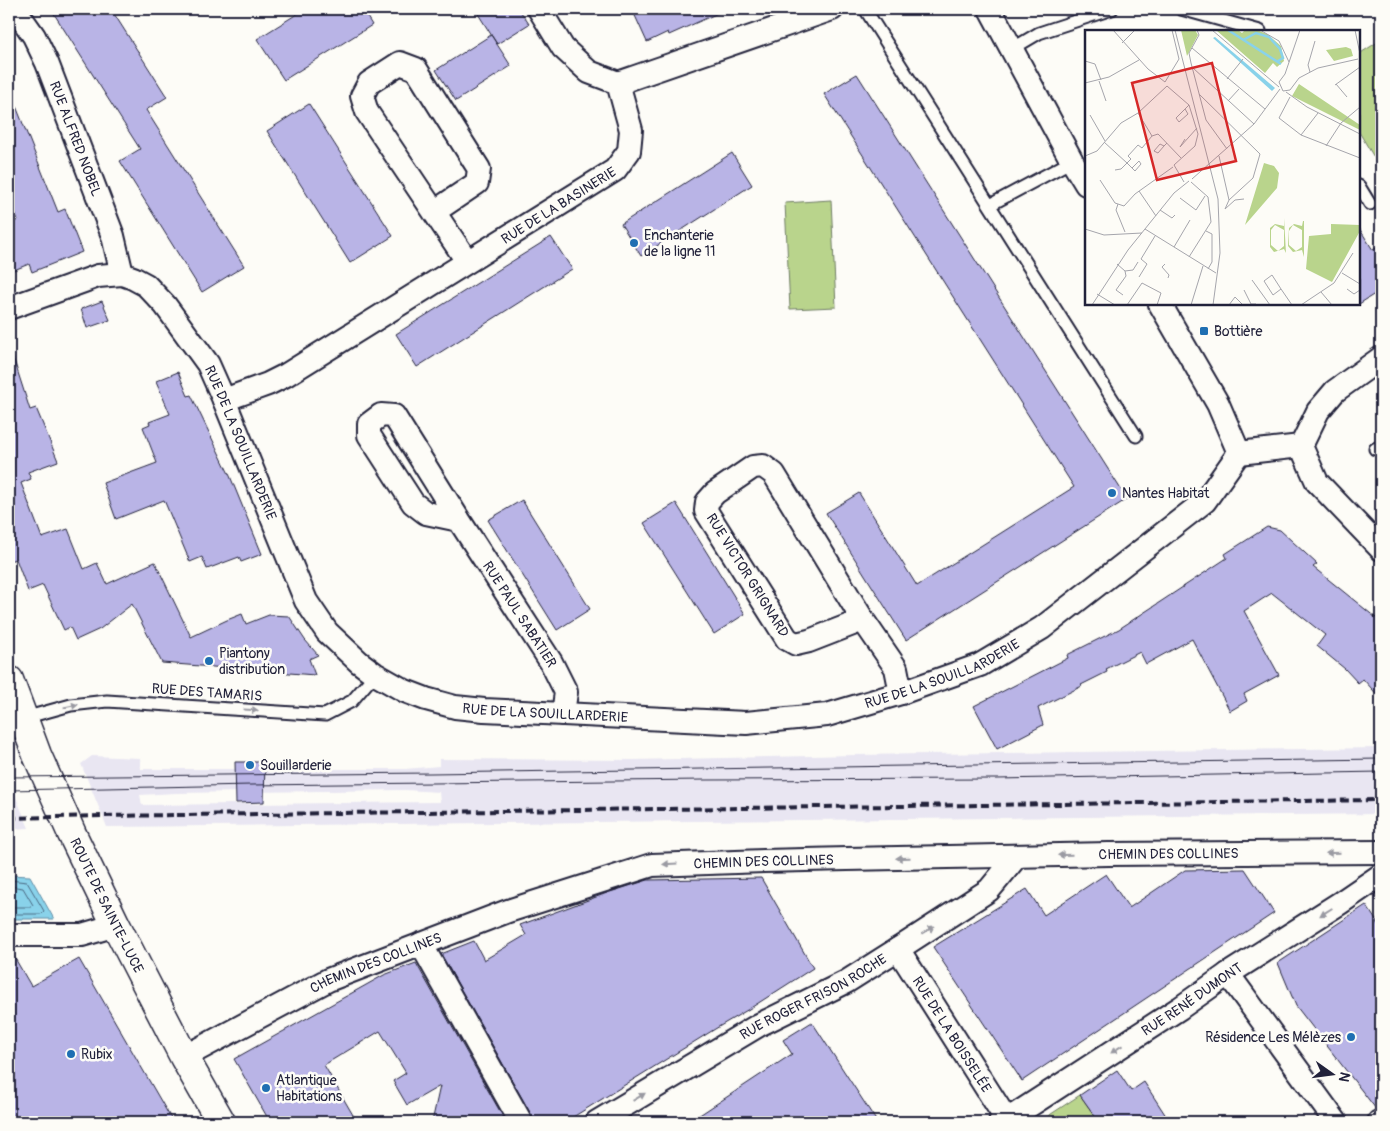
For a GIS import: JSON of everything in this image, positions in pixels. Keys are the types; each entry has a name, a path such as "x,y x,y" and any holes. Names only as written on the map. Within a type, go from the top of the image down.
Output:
{"street":[{"name":"RUE ALFRED NOBEL","path":"16,9 34,36 46,63 113,236 122,274"},
{"path":"540,9 563,48 589,72 618,83 832,9"},
{"path":"990,9 1085,182"},
{"path":"434,212 477,183 479,169 416,69 400,63 369,83 362,96 367,112 467,262"},
{"name":"RUE DE LA BASINERIE","path":"224,400 268,384 286,375 614,170 629,151 631,130 618,83"},
{"name":"RUE DE LA SOUILLARDERIE","path":"9,308 98,276 122,274 146,285 164,305 208,364 306,601 327,632 358,662 375,674 405,691 456,707 746,723 827,715 901,693 980,665 1042,628 1205,501 1239,453"},
{"path":"1161,305 1218,404 1239,453 1301,446"},
{"path":"1381,358 1335,391 1318,411 1301,446 1317,482 1381,549"},
{"name":"RUE PAUL SABATIER","path":"459,520 426,513 413,503 369,436 369,424 381,415 394,416 551,662 566,692 563,714"},
{"name":"RUE VICTOR GRIGNARD","path":"862,620 796,644 787,639 706,511 707,502 715,492 753,467 762,466 774,474 862,620 896,668 901,693"},
{"name":"ROUTE DE SAINTE-LUCE","path":"9,680 37,755 72,834 184,1057 222,1122"},
{"name":"CHEMIN DES COLLINES","path":"184,1057 328,980 508,911 652,866 773,860 1381,852"},
{"name":"RUE ROGER FRISON ROCHE","path":"597,1122 759,1025 846,982 989,890 1017,856"},
{"name":"RUE RENÉ DUMONT","path":"1003,1121 1131,1040 1228,974 1381,875"},
{"path":"9,935 82,935 116,924"},
{"path":"421,944 521,1122"},
{"name":"RUE DE LA BOISSELÉE","path":"898,949 1003,1121"},
{"path":"1228,974 1336,1122"}],"lane":[{"path":"865,9 1136,436"},
{"path":"1012,49 1039,33 1112,9"},
{"path":"1181,9 1256,30"},
{"path":"990,205 1072,161"},
{"path":"1360,188 1370,204"},
{"name":"RUE DES TAMARIS","path":"24,718 71,705 107,701 325,715 352,702 375,674"}],"shaded area":[{"path":"1381,748 1381,814 107,827 81,764 92,756 140,758 141,769 405,769 439,766 439,759 633,760","holes":["405,790 439,792 440,802 142,805 140,795"]},
{"path":"9,780 20,807 29,828 9,829"}],"green space":[{"path":"1381,40 1381,169 1360,134 1360,53"},
{"path":"831,200 836,307 790,309 785,203"},
{"path":"1080,1095 1099,1122 1039,1122"}],"water":[{"path":"9,875 30,876 54,919 9,919"}],"building":[{"path":"51,9 111,9 167,97 146,110 244,266 202,292 120,161 140,149"},
{"path":"305,9 362,9 372,25 284,80 257,39"},
{"path":"475,9 519,9 529,24 497,44"},
{"path":"632,9 727,9 669,35 668,32 647,42"},
{"path":"491,35 511,66 456,101 436,70"},
{"path":"857,74 1127,499 906,640 826,513 859,493 917,586 1074,487 824,94"},
{"path":"9,91 58,212 65,209 82,252 32,272 29,264 9,272 9,224 18,220 9,195"},
{"path":"309,104 393,236 350,263 267,131"},
{"path":"732,153 752,185 641,256 621,224"},
{"path":"1360,230 1373,250 1381,245 1381,290 1360,303"},
{"path":"551,237 572,269 417,367 396,334"},
{"path":"102,301 110,320 87,328 81,309"},
{"path":"13,357 30,410 36,408 58,461 28,472 31,479 21,483 42,538 68,529 84,569 97,563 107,584 155,562 191,637 242,614 246,624 269,615 289,616 318,655 309,659 315,675 162,663 132,604 100,629 76,640 70,627 64,630 43,585 28,591 16,559 9,561 9,358"},
{"path":"178,372 188,396 191,395 230,476 262,554 241,562 239,557 207,569 202,557 190,562 164,500 116,519 103,483 157,463 143,427 150,424 149,422 170,414 156,381"},
{"path":"522,500 590,609 557,630 488,520"},
{"path":"676,503 745,614 714,634 644,523"},
{"path":"1267,527 1280,530 1317,564 1313,567 1381,622 1381,699 1363,679 1358,683 1345,669 1317,646 1325,635 1272,593 1244,611 1279,675 1244,694 1247,701 1230,711 1192,639 1146,664 1140,652 1106,669 1107,672 1038,708 1043,725 997,749 974,706 1068,658 1067,655 1119,629 1227,558 1225,554"},
{"path":"235,762 265,762 264,802 236,803"},
{"path":"1245,869 1274,913 1022,1081 933,947 1027,889 1044,915 1106,874 1129,908 1185,870"},
{"path":"761,878 813,968 565,1122 534,1122 441,954 474,941 484,960 526,935 520,925 648,880"},
{"name":"Résidence Les Mélèzes","path":"1366,905 1381,928 1381,1108 1376,1109 1296,1006 1278,963"},
{"name":"Rubix","path":"9,948 31,986 79,959 173,1122 9,1122"},
{"path":"416,963 506,1122 432,1122 440,1086 407,1105 393,1081 406,1073 380,1031 324,1065 357,1122 270,1122 234,1059 384,975"},
{"path":"812,1022 877,1122 689,1122 792,1054 783,1040"},
{"path":"1117,1070 1131,1091 1144,1082 1170,1122 1099,1122 1080,1095"}],"tram line":[{"path":"9,777 431,773 1381,759"},
{"path":"9,790 251,785 997,779 1381,772"}],"railway":[{"path":"9,818 1381,800"}],"place":[{"name":"Enchanterie de la ligne 11","path":"634,243"},
{"name":"Bottière","path":"1204,331"},
{"name":"Nantes Habitat","path":"1112,493"},
{"name":"Piantony distribution","path":"209,661"},
{"name":"Souillarderie","path":"250,765"},
{"name":"Résidence Les Mélèzes","path":"1351,1037"},
{"name":"Rubix","path":"71,1054"},
{"name":"Atlantique Habitations","path":"266,1088"}]}
